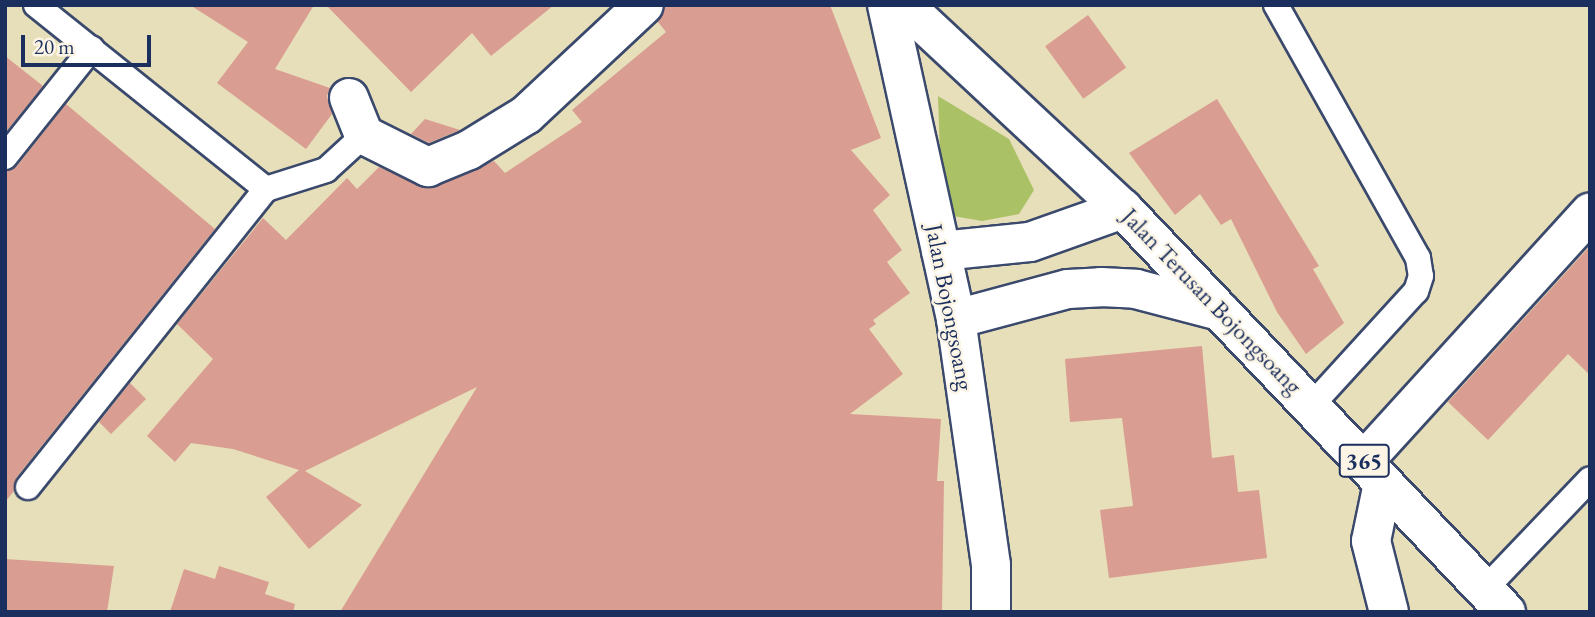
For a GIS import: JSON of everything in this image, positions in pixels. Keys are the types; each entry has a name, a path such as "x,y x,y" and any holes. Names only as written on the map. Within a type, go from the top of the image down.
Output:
{"main road":[{"path":"349,98 364,135 428,167 469,150 526,116 644,5"},
{"name":"Jalan Bojongsoang","path":"887,5 956,319 990,565 991,612"},
{"name":"Jalan Terusan Bojongsoang","path":"904,5 1123,209 1312,405 1495,601"},
{"path":"941,251 1030,242 1123,209"},
{"path":"1389,612 1371,541 1373,472 1590,214"},
{"path":"956,319 1068,289 1101,287 1136,289 1220,311"}],"lane":[{"path":"36,5 266,189"},
{"path":"1281,8 1418,258 1421,276 1416,291 1312,405"},
{"path":"5,156 92,48"},
{"path":"28,487 266,189 326,170 364,135"},
{"path":"1495,601 1590,479"}],"green space":[{"path":"938,96 1009,139 1034,190 1019,214 982,221 953,216 941,185"}],"building":[{"path":"190,5 314,5 275,69 330,88 327,96 332,114 306,149 217,83 248,42"},
{"path":"326,5 554,5 491,56 472,33 411,92"},
{"path":"665,5 830,5 881,138 851,150 890,195 873,210 902,250 887,262 910,293 873,320 876,324 869,329 903,374 850,414 941,419 937,481 944,481 942,612 340,612 477,387 305,471 362,505 309,549 266,497 299,470 233,449 191,443 175,462 147,436 213,359 177,324 263,218 286,240 347,178 357,189 379,167 428,189 494,161 505,173 582,122 572,110 666,32 658,22"},
{"path":"1088,15 1126,68 1083,99 1045,46"},
{"path":"5,56 43,86 5,133"},
{"path":"1217,99 1319,266 1313,269 1344,323 1306,354 1277,312 1231,219 1221,225 1200,194 1175,215 1129,153"},
{"path":"66,104 215,229 16,478 14,491 5,502 5,172 17,166"},
{"path":"425,119 460,130 429,143 411,134"},
{"path":"1590,246 1590,375 1568,354 1488,440 1448,402"},
{"path":"1202,346 1212,458 1234,455 1238,492 1259,490 1267,558 1109,578 1100,510 1133,506 1122,418 1070,422 1065,359"},
{"path":"130,383 146,399 111,434 99,422"},
{"path":"5,559 114,566 107,612 5,612"},
{"path":"219,566 269,582 265,594 295,604 293,612 170,612 184,569 215,579"}]}
